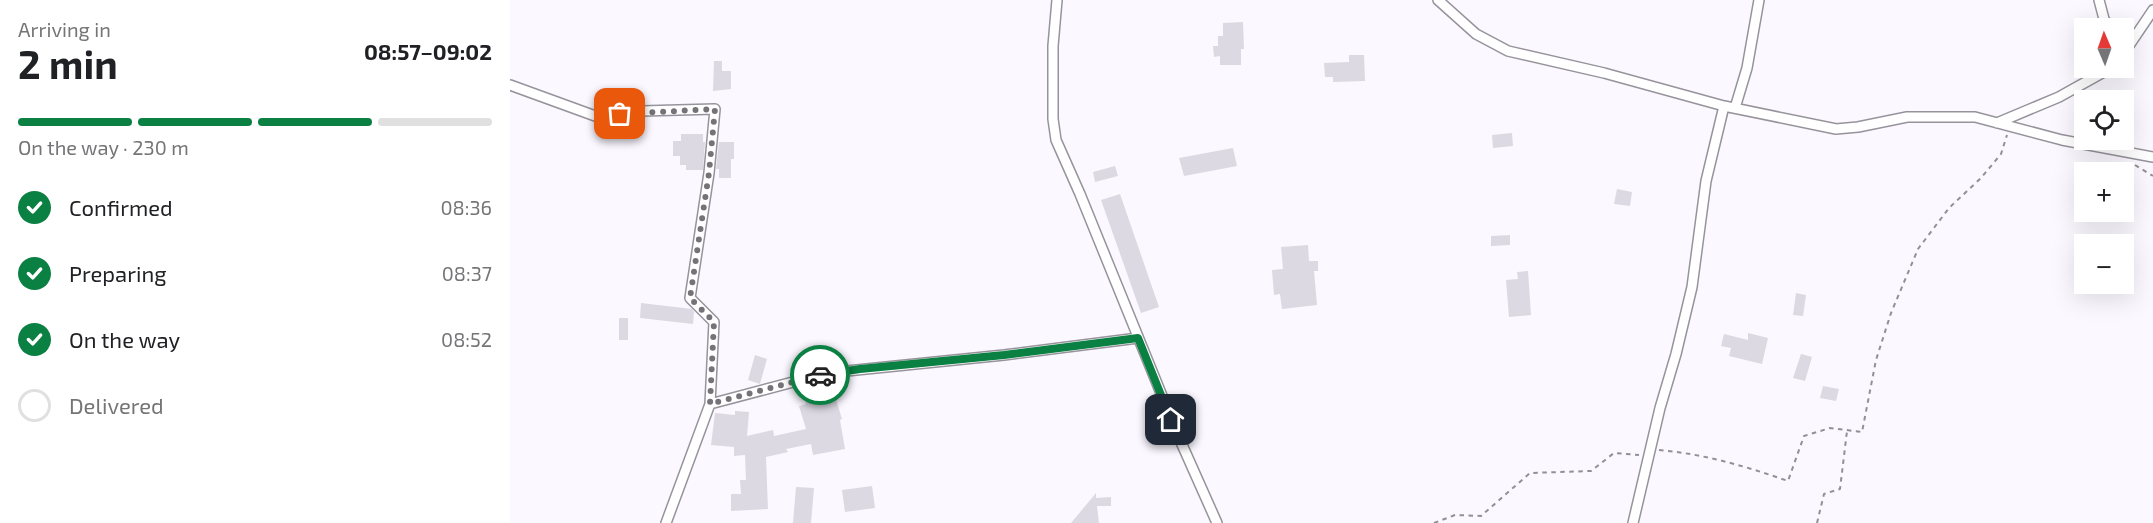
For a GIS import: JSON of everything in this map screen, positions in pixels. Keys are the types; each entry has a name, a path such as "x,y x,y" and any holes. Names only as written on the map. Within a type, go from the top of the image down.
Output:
{"street":[{"path":"1057,0 1053,46 1053,119 1056,140 1184,451 1217,523"},
{"path":"1438,0 1476,34 1508,51 1604,73 1724,106 1836,129 1907,117 1975,117 2062,140 2153,157"},
{"path":"1735,108 1747,68 1759,0"},
{"path":"2099,0 2105,18"},
{"path":"2134,38 2153,10"},
{"path":"1997,123 2058,97 2092,78"},
{"path":"510,85 598,117 642,111 715,109 709,173 690,298 714,322 710,404 666,523"},
{"path":"1633,523 1692,287 1706,181 1724,106"},
{"path":"710,404 827,373 1004,355 1138,338"}],"path":[{"path":"1434,523 1455,515 1481,516 1530,473 1591,471 1614,453 1686,452 1734,462 1788,481 1804,436 1830,428 1862,432 1879,351 1891,313 1918,249 1948,208 1981,178 2001,154 2009,126"},
{"path":"1816,523 1824,494 1840,489 1847,431"}],"building":[{"path":"1243,22 1244,49 1241,49 1241,65 1220,65 1220,56 1214,57 1213,46 1218,46 1218,36 1223,36 1223,23"},
{"path":"1349,55 1364,55 1365,81 1333,82 1333,77 1325,77 1324,63 1349,62"},
{"path":"714,61 722,61 722,71 731,71 731,89 713,91"},
{"path":"1512,133 1513,146 1493,148 1492,135"},
{"path":"681,134 703,134 703,142 705,142 703,170 686,170 686,165 680,165 680,156 673,156 673,141 681,141"},
{"path":"719,142 734,142 731,178 719,178 719,169 716,169"},
{"path":"1233,148 1237,166 1184,176 1179,158"},
{"path":"1115,166 1118,176 1095,182 1093,172"},
{"path":"1617,189 1632,192 1630,206 1614,204"},
{"path":"1120,194 1159,307 1141,313 1101,200"},
{"path":"1510,235 1510,245 1491,246 1491,236"},
{"path":"1308,245 1309,261 1318,261 1318,271 1314,271 1317,305 1282,309 1280,294 1274,295 1272,270 1283,269 1281,247"},
{"path":"1528,271 1531,315 1509,317 1506,280 1518,279 1517,272"},
{"path":"1796,293 1806,295 1803,316 1793,315"},
{"path":"641,303 692,309 693,324 640,318"},
{"path":"619,318 628,318 628,340 619,340"},
{"path":"1748,333 1768,338 1762,364 1729,356 1731,348 1721,346 1724,334 1748,340"},
{"path":"1801,354 1812,357 1805,381 1793,378"},
{"path":"755,355 767,359 760,384 748,380"},
{"path":"1823,386 1839,389 1836,401 1820,398"},
{"path":"828,393 829,397 835,396 842,419 840,420 845,449 813,455 811,444 786,449 788,452 766,457 768,509 731,511 731,494 741,494 740,480 746,480 745,455 734,456 734,447 711,445 715,413 735,415 735,411 749,412 747,436 773,430 774,436 806,429 799,406 806,404 805,400"},
{"path":"872,486 875,508 845,512 842,490"},
{"path":"796,487 814,488 811,523 793,523"},
{"path":"1096,493 1096,498 1111,497 1111,506 1097,506 1099,523 1071,523"}],"way so far":[{"path":"620,114 642,111 715,109 709,173 690,298 714,322 710,404 763,392 820,375"}],"route":[{"path":"820,375 1138,338 1171,420"}]}
